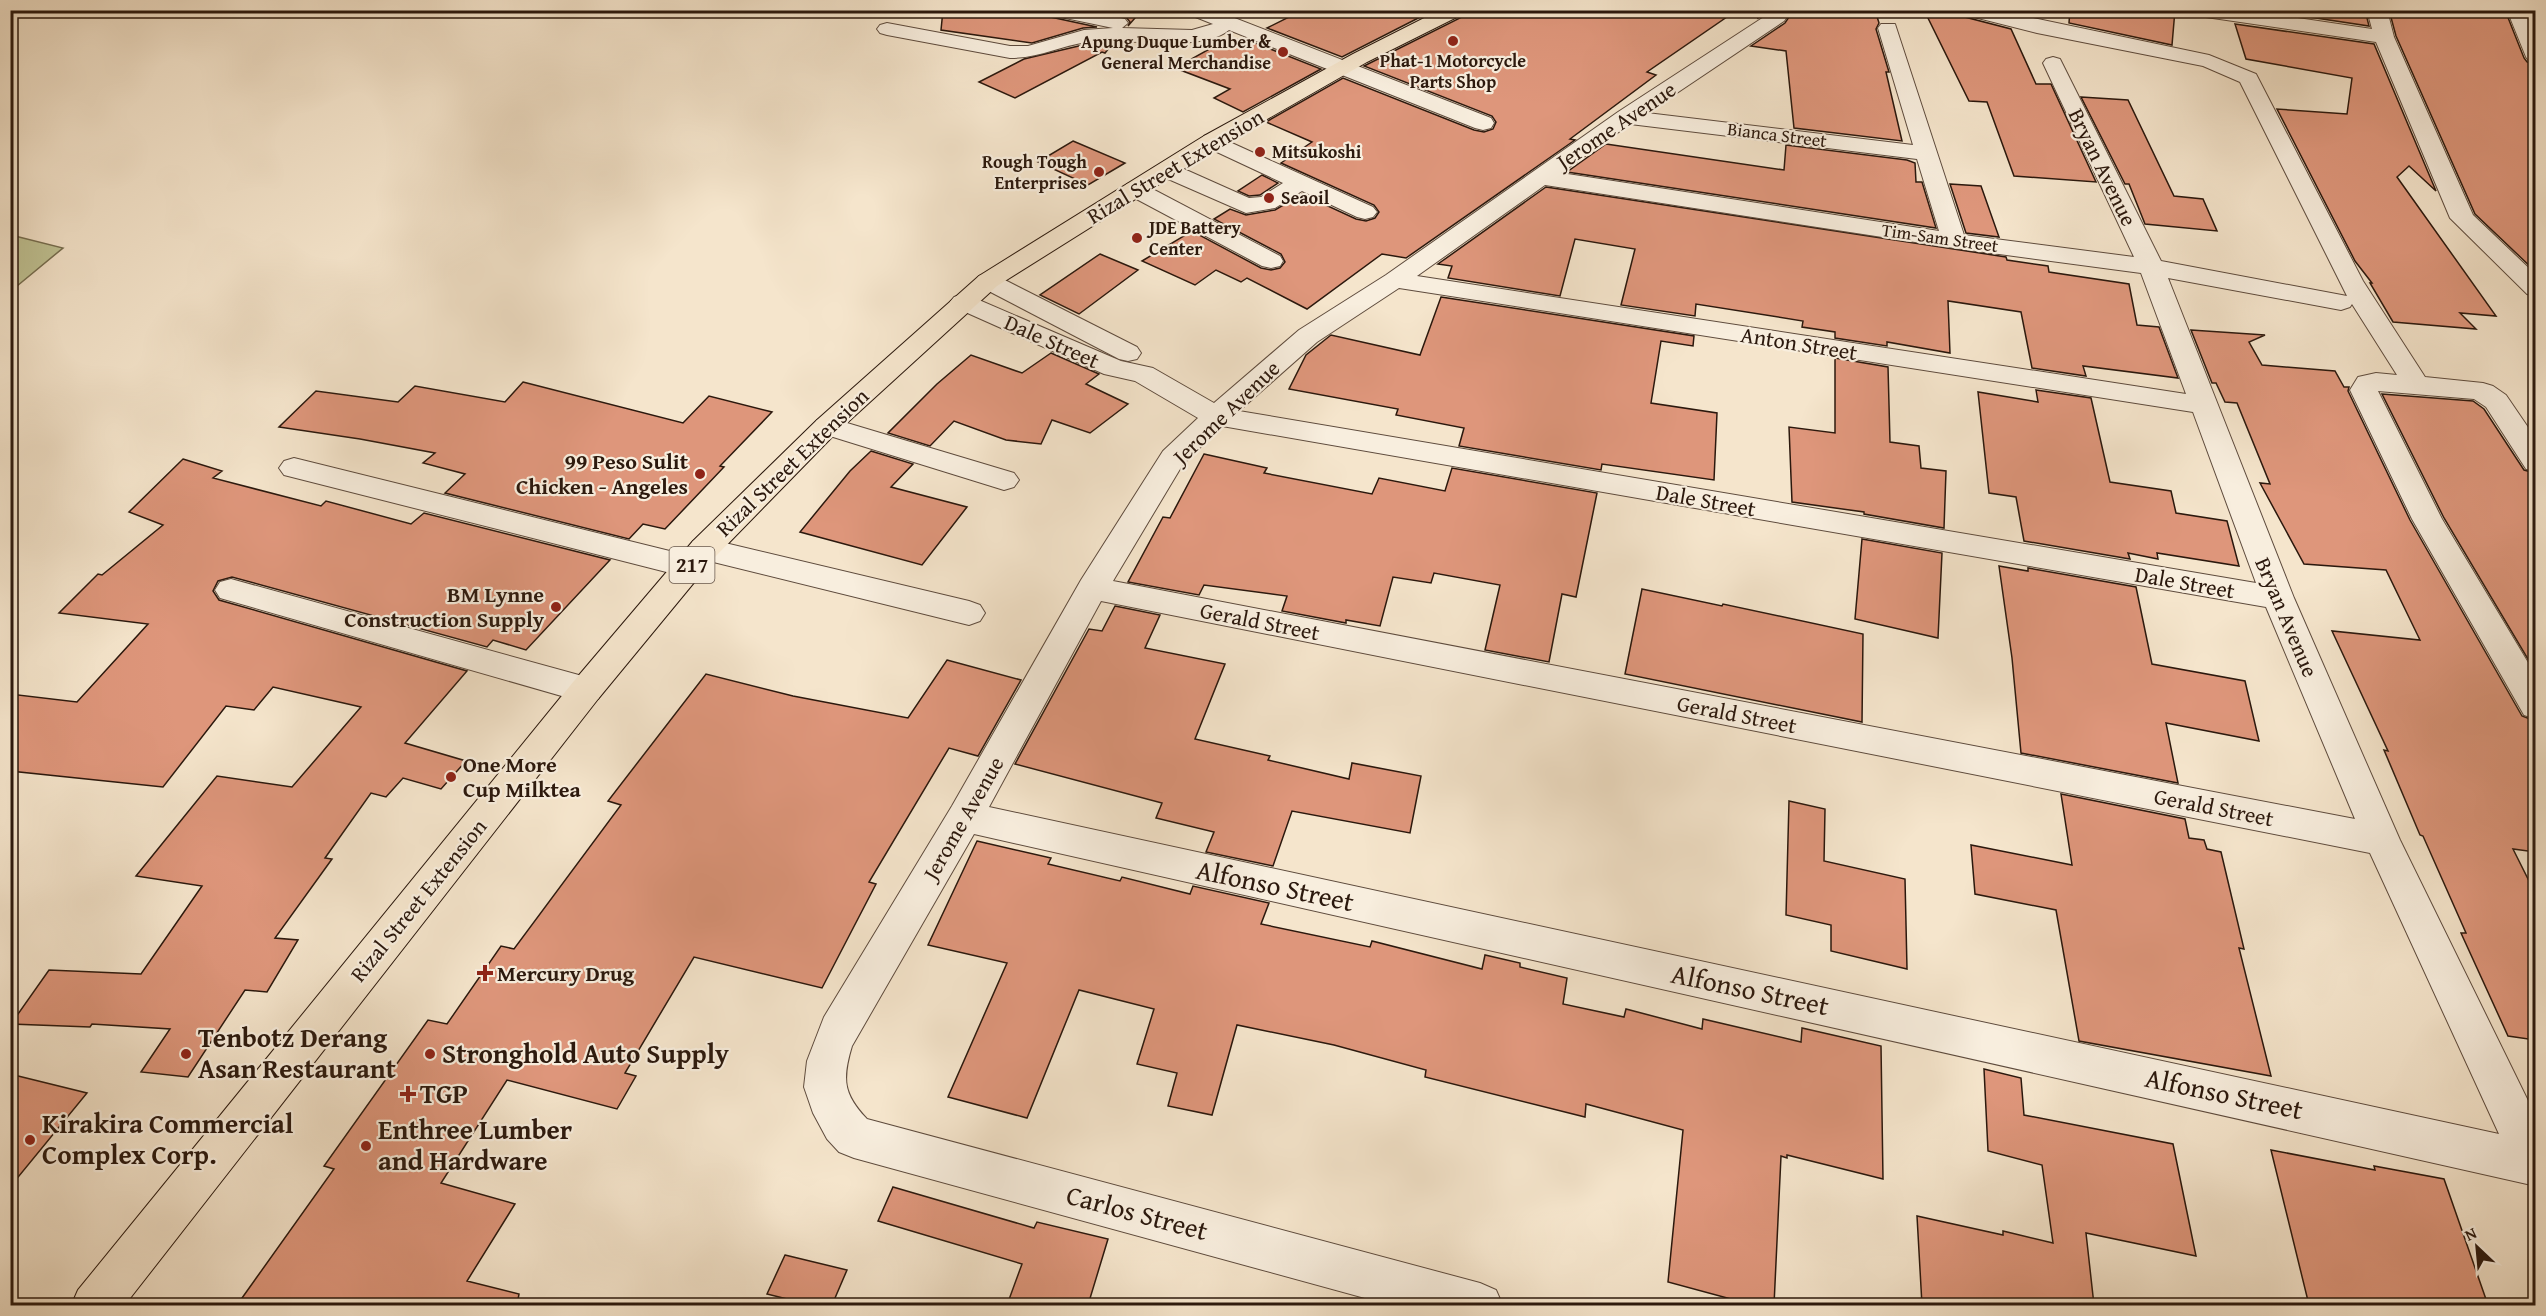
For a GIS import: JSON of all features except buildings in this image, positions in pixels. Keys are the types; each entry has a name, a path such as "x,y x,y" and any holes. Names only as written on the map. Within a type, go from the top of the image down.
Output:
{"main road":[{"name":"Rizal Street Extension","path":"94,1305 585,690 697,558 827,426 988,281 1212,141 1341,68 1456,10"}],"street":[{"path":"1053,10 1108,22 1242,30"},
{"path":"1195,10 1483,123"},
{"path":"1969,10 2046,29 2209,61 2248,78 2350,281 2416,384"},
{"path":"2199,10 2384,37"},
{"path":"2377,10 2384,37 2462,218 2535,289"},
{"path":"2517,10 2535,57"},
{"name":"Jerome Avenue","path":"824,1083 826,1057 838,1030 965,818 1092,588 1173,458 1216,416 1308,336 1395,280 1626,117 1777,17"},
{"path":"887,28 1010,52 1040,49 1084,36 1115,34 1192,36 1203,35 1220,28"},
{"path":"1888,28 1954,241"},
{"name":"Bryan Avenue","path":"2053,63 2151,267 2278,598 2382,840 2535,1164"},
{"name":"Bianca Street","path":"1626,117 1928,154"},
{"path":"1212,141 1365,212"},
{"path":"1167,170 1246,206 1267,203 1301,182"},
{"name":"Tim-Sam Street","path":"1540,177 1954,241 2151,267 2341,302"},
{"path":"1135,189 1271,261"},
{"name":"Anton Street","path":"1395,280 2203,405"},
{"name":"Dale Street","path":"988,281 1129,354 1143,374"},
{"name":"Dale Street","path":"963,302 1114,368 1143,374 1216,416 2278,598"},
{"path":"1016,325 1041,308"},
{"path":"2535,462 2526,434 2496,401 2483,392 2376,382 2368,383 2364,390 2427,519 2535,706"},
{"path":"827,426 1004,480"},
{"path":"294,468 697,558 969,613"},
{"name":"Gerald Street","path":"1092,588 2382,840"},
{"path":"231,590 585,690"},
{"name":"Alfonso Street","path":"965,818 2535,1164"},
{"name":"Carlos Street","path":"824,1083 831,1107 854,1137 1480,1305"}],"green space":[{"path":"10,235 63,248 11,291"}],"place":[{"name":"Phat-1 Motorcycle Parts Shop","path":"1453,41"},
{"name":"Apung Duque Lumber & General Merchandise","path":"1283,52"},
{"name":"Mitsukoshi","path":"1260,152"},
{"name":"Rough Tough Enterprises","path":"1099,172"},
{"name":"Seaoil","path":"1269,198"},
{"name":"JDE Battery Center","path":"1137,238"},
{"name":"99 Peso Sulit Chicken - Angeles","path":"700,474"},
{"name":"BM Lynne Construction Supply","path":"556,607"},
{"name":"One More Cup Milktea","path":"451,777"},
{"name":"Mercury Drug","path":"485,973"},
{"name":"Tenbotz Derang Asan Restaurant","path":"186,1054"},
{"name":"Stronghold Auto Supply","path":"430,1054"},
{"name":"TGP","path":"408,1094"},
{"name":"Kirakira Commercial Complex Corp.","path":"30,1140"},
{"name":"Enthree Lumber and Hardware","path":"366,1146"}]}
